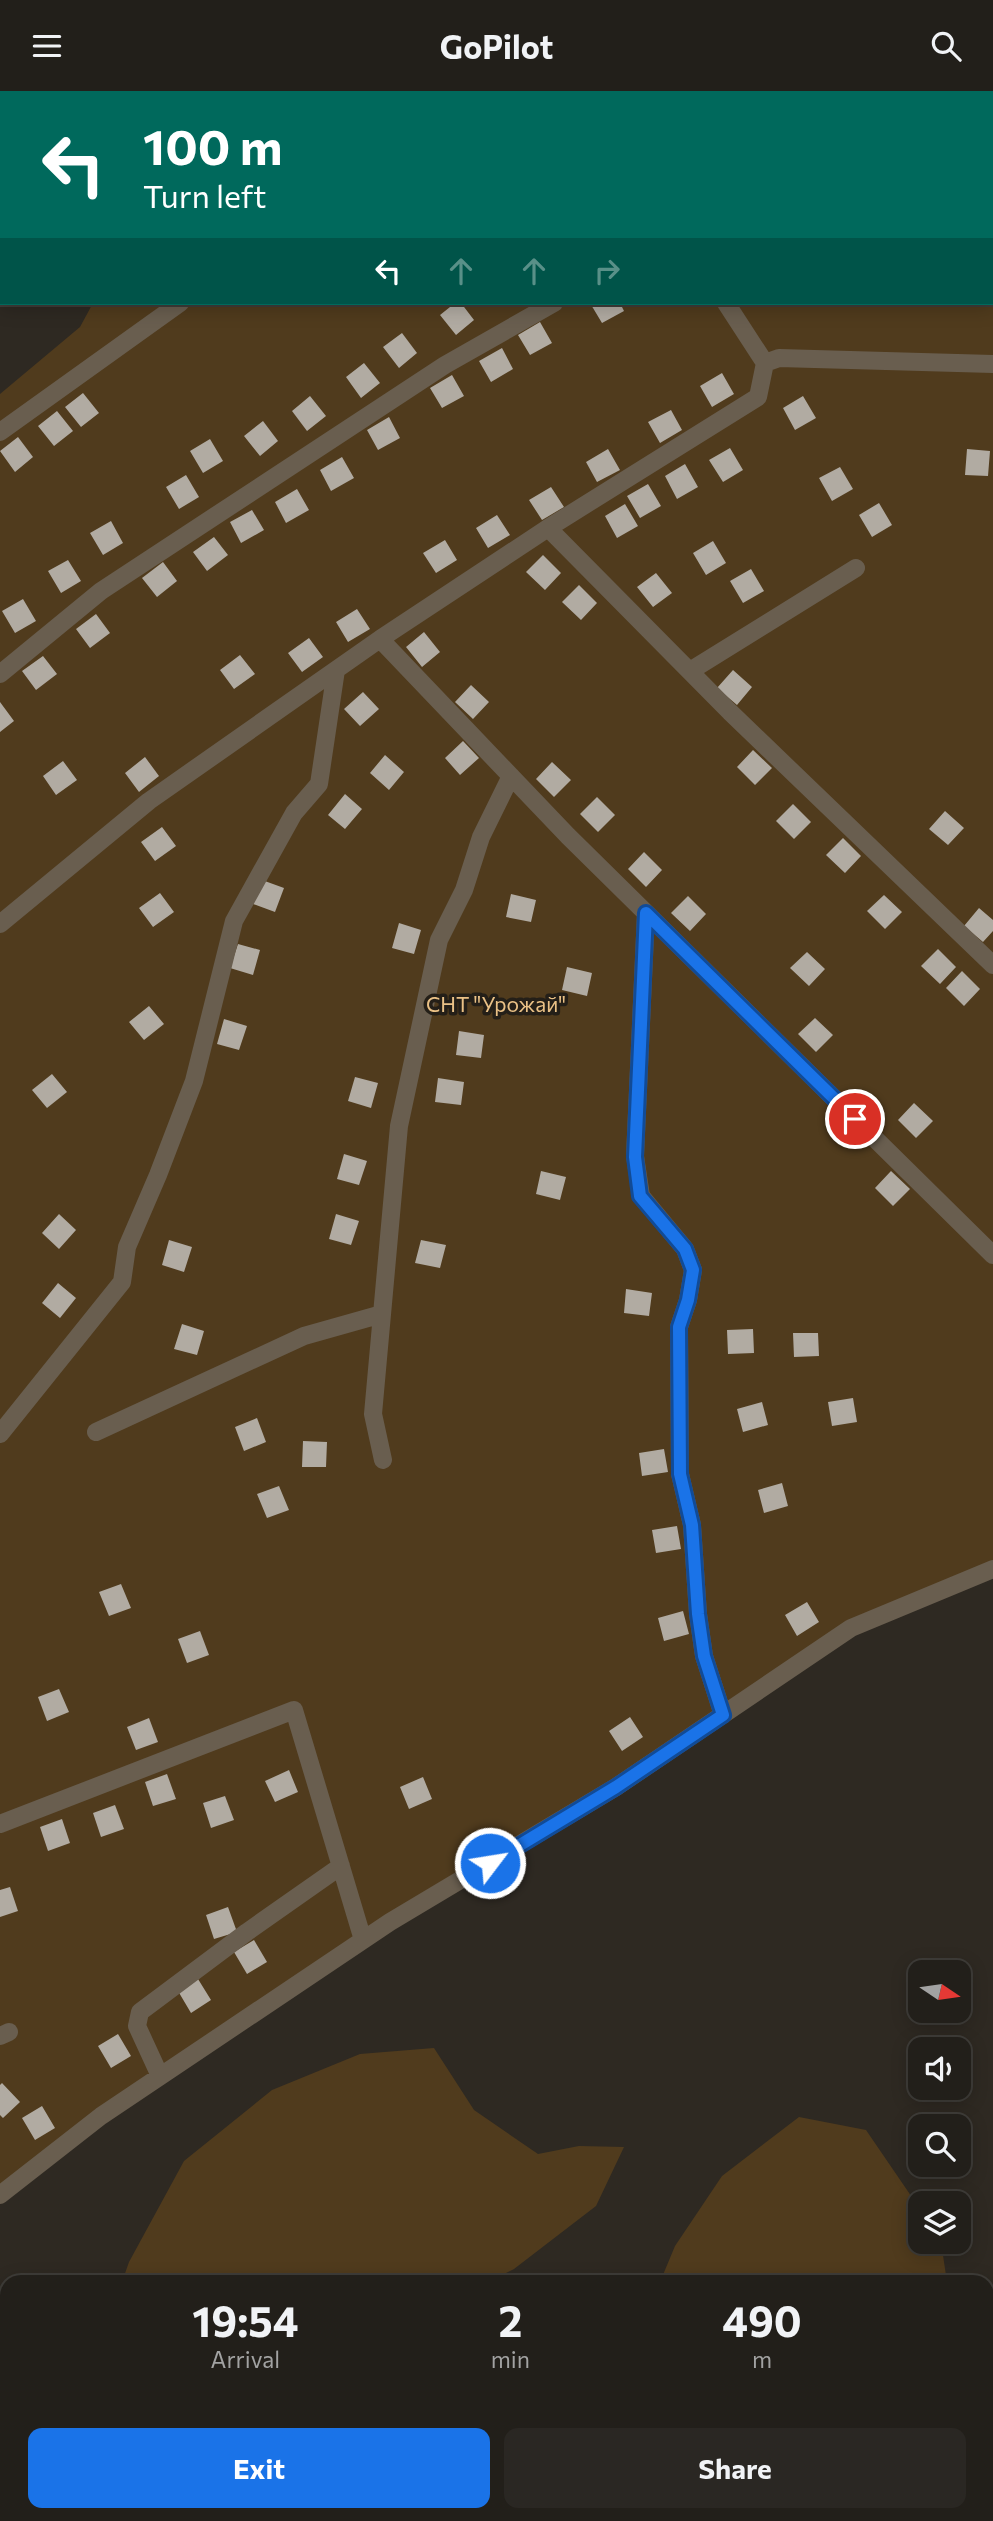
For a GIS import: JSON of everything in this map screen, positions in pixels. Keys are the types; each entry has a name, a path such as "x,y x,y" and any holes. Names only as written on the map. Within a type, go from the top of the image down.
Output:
{"lane":[{"path":"0,432 177,305"},
{"path":"0,674 101,591 445,365 550,305"},
{"path":"0,925 149,801 380,639 548,528 758,397 765,363 727,305"},
{"path":"765,363 779,358 993,364"},
{"path":"548,528 690,671 993,965"},
{"path":"690,671 856,568"},
{"path":"380,639 510,776 646,913 993,1255"},
{"path":"0,1434 122,1282 127,1247 159,1175 194,1081 234,921 293,813 319,784 336,670"},
{"path":"383,1460 373,1414 400,1126 439,940 464,890 481,837 510,776"},
{"path":"646,913 635,1157 640,1196 685,1249 693,1270 688,1300 679,1327 680,1474 692,1525 698,1614 704,1656 723,1715"},
{"path":"96,1432 304,1336 382,1314"},
{"path":"0,2195 101,2116 363,1940 616,1787 851,1627 993,1569"},
{"path":"0,1824 294,1710 363,1940"},
{"path":"160,2076 137,2026 140,2012 341,1866"}],"green space":[{"path":"92,305 162,305 0,426 0,394 80,327"},
{"name":"СНТ \"Урожай\"","path":"170,305 993,305 993,1576 879,1616 134,2093 0,2197 0,430"},
{"path":"434,2048 474,2110 538,2154 579,2146 624,2147 596,2206 514,2269 502,2275 124,2275 184,2161 272,2090 360,2054"},
{"path":"799,2117 866,2130 908,2191 908,2254 943,2254 946,2275 663,2275 675,2246 722,2176"}],"building":[{"path":"452,305 463,305 474,320 456,335 440,315"},
{"path":"591,305 621,305 624,311 602,323"},
{"path":"540,322 552,343 530,355 518,335"},
{"path":"402,333 417,353 399,368 383,347"},
{"path":"502,348 513,369 491,382 479,361"},
{"path":"364,363 380,383 361,398 346,377"},
{"path":"722,373 734,394 712,407 700,386"},
{"path":"452,375 464,396 442,408 430,388"},
{"path":"83,393 99,413 81,427 65,407"},
{"path":"310,396 326,416 307,431 292,411"},
{"path":"803,396 816,418 795,430 783,408"},
{"path":"671,410 682,430 660,443 648,422"},
{"path":"57,411 73,431 54,446 38,426"},
{"path":"389,417 400,438 378,450 367,430"},
{"path":"263,421 278,441 260,456 244,436"},
{"path":"18,437 33,457 15,472 0,451"},
{"path":"210,439 223,461 203,473 190,451"},
{"path":"730,448 743,470 723,482 709,460"},
{"path":"608,449 620,470 597,482 586,462"},
{"path":"967,449 990,451 988,476 965,475"},
{"path":"342,457 354,478 331,491 320,470"},
{"path":"685,464 698,487 677,499 665,476"},
{"path":"840,467 853,489 832,501 819,478"},
{"path":"186,475 199,497 179,509 166,487"},
{"path":"648,484 661,506 640,518 627,496"},
{"path":"551,487 564,507 542,520 529,500"},
{"path":"297,489 309,510 286,523 275,502"},
{"path":"879,503 892,525 872,537 859,515"},
{"path":"625,504 638,526 617,538 605,516"},
{"path":"252,510 264,530 241,543 230,522"},
{"path":"497,515 510,535 488,548 476,528"},
{"path":"111,521 123,543 103,555 90,533"},
{"path":"214,537 228,555 207,571 193,552"},
{"path":"445,540 457,560 436,573 423,553"},
{"path":"713,541 726,563 706,575 693,553"},
{"path":"543,555 561,573 545,590 526,572"},
{"path":"68,560 81,581 61,593 48,571"},
{"path":"163,562 177,581 157,597 142,578"},
{"path":"751,569 764,591 743,603 730,581"},
{"path":"656,573 672,593 653,607 637,587"},
{"path":"579,585 597,603 581,620 562,602"},
{"path":"23,599 36,621 15,633 2,611"},
{"path":"357,609 370,629 348,642 336,622"},
{"path":"96,614 110,633 90,648 76,629"},
{"path":"424,632 440,652 422,667 406,647"},
{"path":"309,638 323,657 302,672 288,653"},
{"path":"240,655 255,674 234,689 220,670"},
{"path":"43,656 57,674 36,690 22,671"},
{"path":"733,670 752,687 737,705 717,688"},
{"path":"471,685 489,702 473,719 455,702"},
{"path":"363,692 379,709 360,726 344,709"},
{"path":"0,702 14,721 0,732"},
{"path":"463,741 479,758 460,775 445,758"},
{"path":"753,750 772,768 755,785 737,767"},
{"path":"385,755 404,772 389,790 370,773"},
{"path":"145,757 159,776 139,792 125,773"},
{"path":"63,761 77,780 56,795 43,776"},
{"path":"552,762 571,780 554,797 536,779"},
{"path":"345,794 362,809 345,829 328,815"},
{"path":"597,797 615,815 598,832 580,814"},
{"path":"793,804 811,822 794,839 776,821"},
{"path":"945,811 964,828 948,845 929,829"},
{"path":"162,827 176,846 155,861 141,842"},
{"path":"843,838 861,856 845,873 826,855"},
{"path":"644,852 662,870 646,887 628,869"},
{"path":"262,880 284,888 275,912 253,904"},
{"path":"160,893 174,912 153,927 139,908"},
{"path":"511,894 536,900 531,922 506,917"},
{"path":"884,895 902,912 885,929 867,911"},
{"path":"688,896 706,914 690,931 671,913"},
{"path":"979,908 993,920 993,931 983,942 964,926"},
{"path":"399,923 421,930 414,954 392,948"},
{"path":"238,944 260,950 253,975 230,968"},
{"path":"938,949 956,967 940,984 921,966"},
{"path":"807,952 825,969 809,986 790,968"},
{"path":"567,967 592,973 587,996 562,990"},
{"path":"962,971 980,989 964,1006 946,988"},
{"path":"149,1006 164,1024 144,1040 129,1022"},
{"path":"815,1018 833,1035 816,1052 798,1034"},
{"path":"224,1019 247,1026 239,1050 217,1044"},
{"path":"459,1031 484,1035 481,1058 456,1055"},
{"path":"52,1074 67,1092 47,1108 32,1090"},
{"path":"355,1077 378,1083 371,1108 348,1101"},
{"path":"438,1078 464,1082 461,1105 435,1102"},
{"path":"914,1103 933,1121 916,1138 898,1120"},
{"path":"344,1154 367,1161 359,1185 337,1179"},
{"path":"541,1171 566,1177 560,1200 536,1194"},
{"path":"891,1171 910,1189 893,1206 875,1188"},
{"path":"59,1214 76,1230 59,1249 42,1233"},
{"path":"336,1214 359,1221 351,1245 329,1239"},
{"path":"169,1240 192,1247 184,1272 162,1265"},
{"path":"421,1240 446,1245 440,1268 415,1263"},
{"path":"58,1283 76,1298 60,1318 42,1303"},
{"path":"626,1289 652,1293 649,1316 624,1313"},
{"path":"182,1324 204,1331 197,1355 174,1349"},
{"path":"753,1329 754,1353 728,1354 727,1330"},
{"path":"793,1333 818,1333 819,1356 794,1357"},
{"path":"853,1398 857,1422 832,1426 828,1402"},
{"path":"762,1402 768,1425 743,1432 737,1409"},
{"path":"257,1418 266,1442 244,1451 235,1427"},
{"path":"303,1441 327,1442 326,1467 302,1467"},
{"path":"664,1449 668,1472 642,1476 639,1453"},
{"path":"782,1483 788,1506 764,1513 758,1490"},
{"path":"279,1486 289,1510 267,1518 257,1494"},
{"path":"677,1526 681,1549 656,1553 652,1530"},
{"path":"121,1584 131,1608 109,1616 99,1592"},
{"path":"807,1602 819,1622 797,1636 785,1615"},
{"path":"683,1611 689,1634 664,1641 658,1618"},
{"path":"200,1631 209,1655 187,1663 178,1639"},
{"path":"59,1689 69,1712 47,1721 38,1697"},
{"path":"630,1717 643,1737 622,1751 609,1731"},
{"path":"149,1718 158,1742 136,1750 127,1727"},
{"path":"289,1770 298,1792 275,1802 265,1781"},
{"path":"167,1774 176,1799 153,1806 145,1782"},
{"path":"423,1777 432,1799 409,1809 400,1787"},
{"path":"225,1796 234,1820 211,1828 203,1803"},
{"path":"115,1805 124,1829 101,1837 93,1813"},
{"path":"62,1819 70,1843 48,1851 40,1827"},
{"path":"10,1887 18,1911 0,1917 0,1890"},
{"path":"228,1907 237,1932 214,1939 206,1915"},
{"path":"254,1940 267,1962 247,1974 234,1952"},
{"path":"198,1979 211,2000 191,2013 178,1991"},
{"path":"118,2034 131,2056 111,2068 98,2046"},
{"path":"2,2083 20,2102 3,2118 0,2115"},
{"path":"42,2106 55,2128 35,2140 22,2118"}],"route":[{"path":"490,1863 616,1787 723,1715 704,1656 698,1614 692,1525 680,1474 679,1327 688,1300 693,1270 685,1249 640,1196 635,1157 646,913 855,1119"}]}
